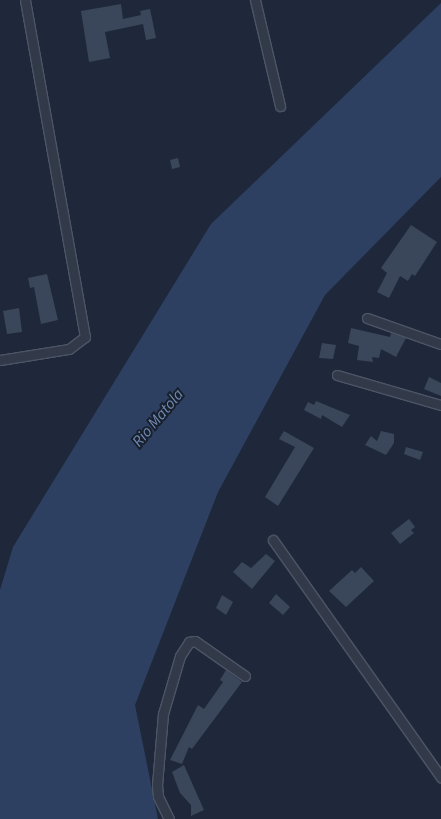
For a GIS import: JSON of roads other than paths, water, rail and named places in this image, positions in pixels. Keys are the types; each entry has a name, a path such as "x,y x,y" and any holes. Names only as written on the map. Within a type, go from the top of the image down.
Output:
{"street":[{"path":"0,360 69,349 85,337 25,0"},
{"path":"255,0 280,106"},
{"path":"367,318 441,344"},
{"path":"337,375 441,405"},
{"path":"272,540 441,777"},
{"path":"169,819 158,796 157,785 163,714 180,656 189,642 195,641 245,676"}],"water":[{"name":"Rio Matola","path":"441,3 441,177 325,295 218,492 135,705 158,819 0,819 0,590 13,547 211,224"}]}
